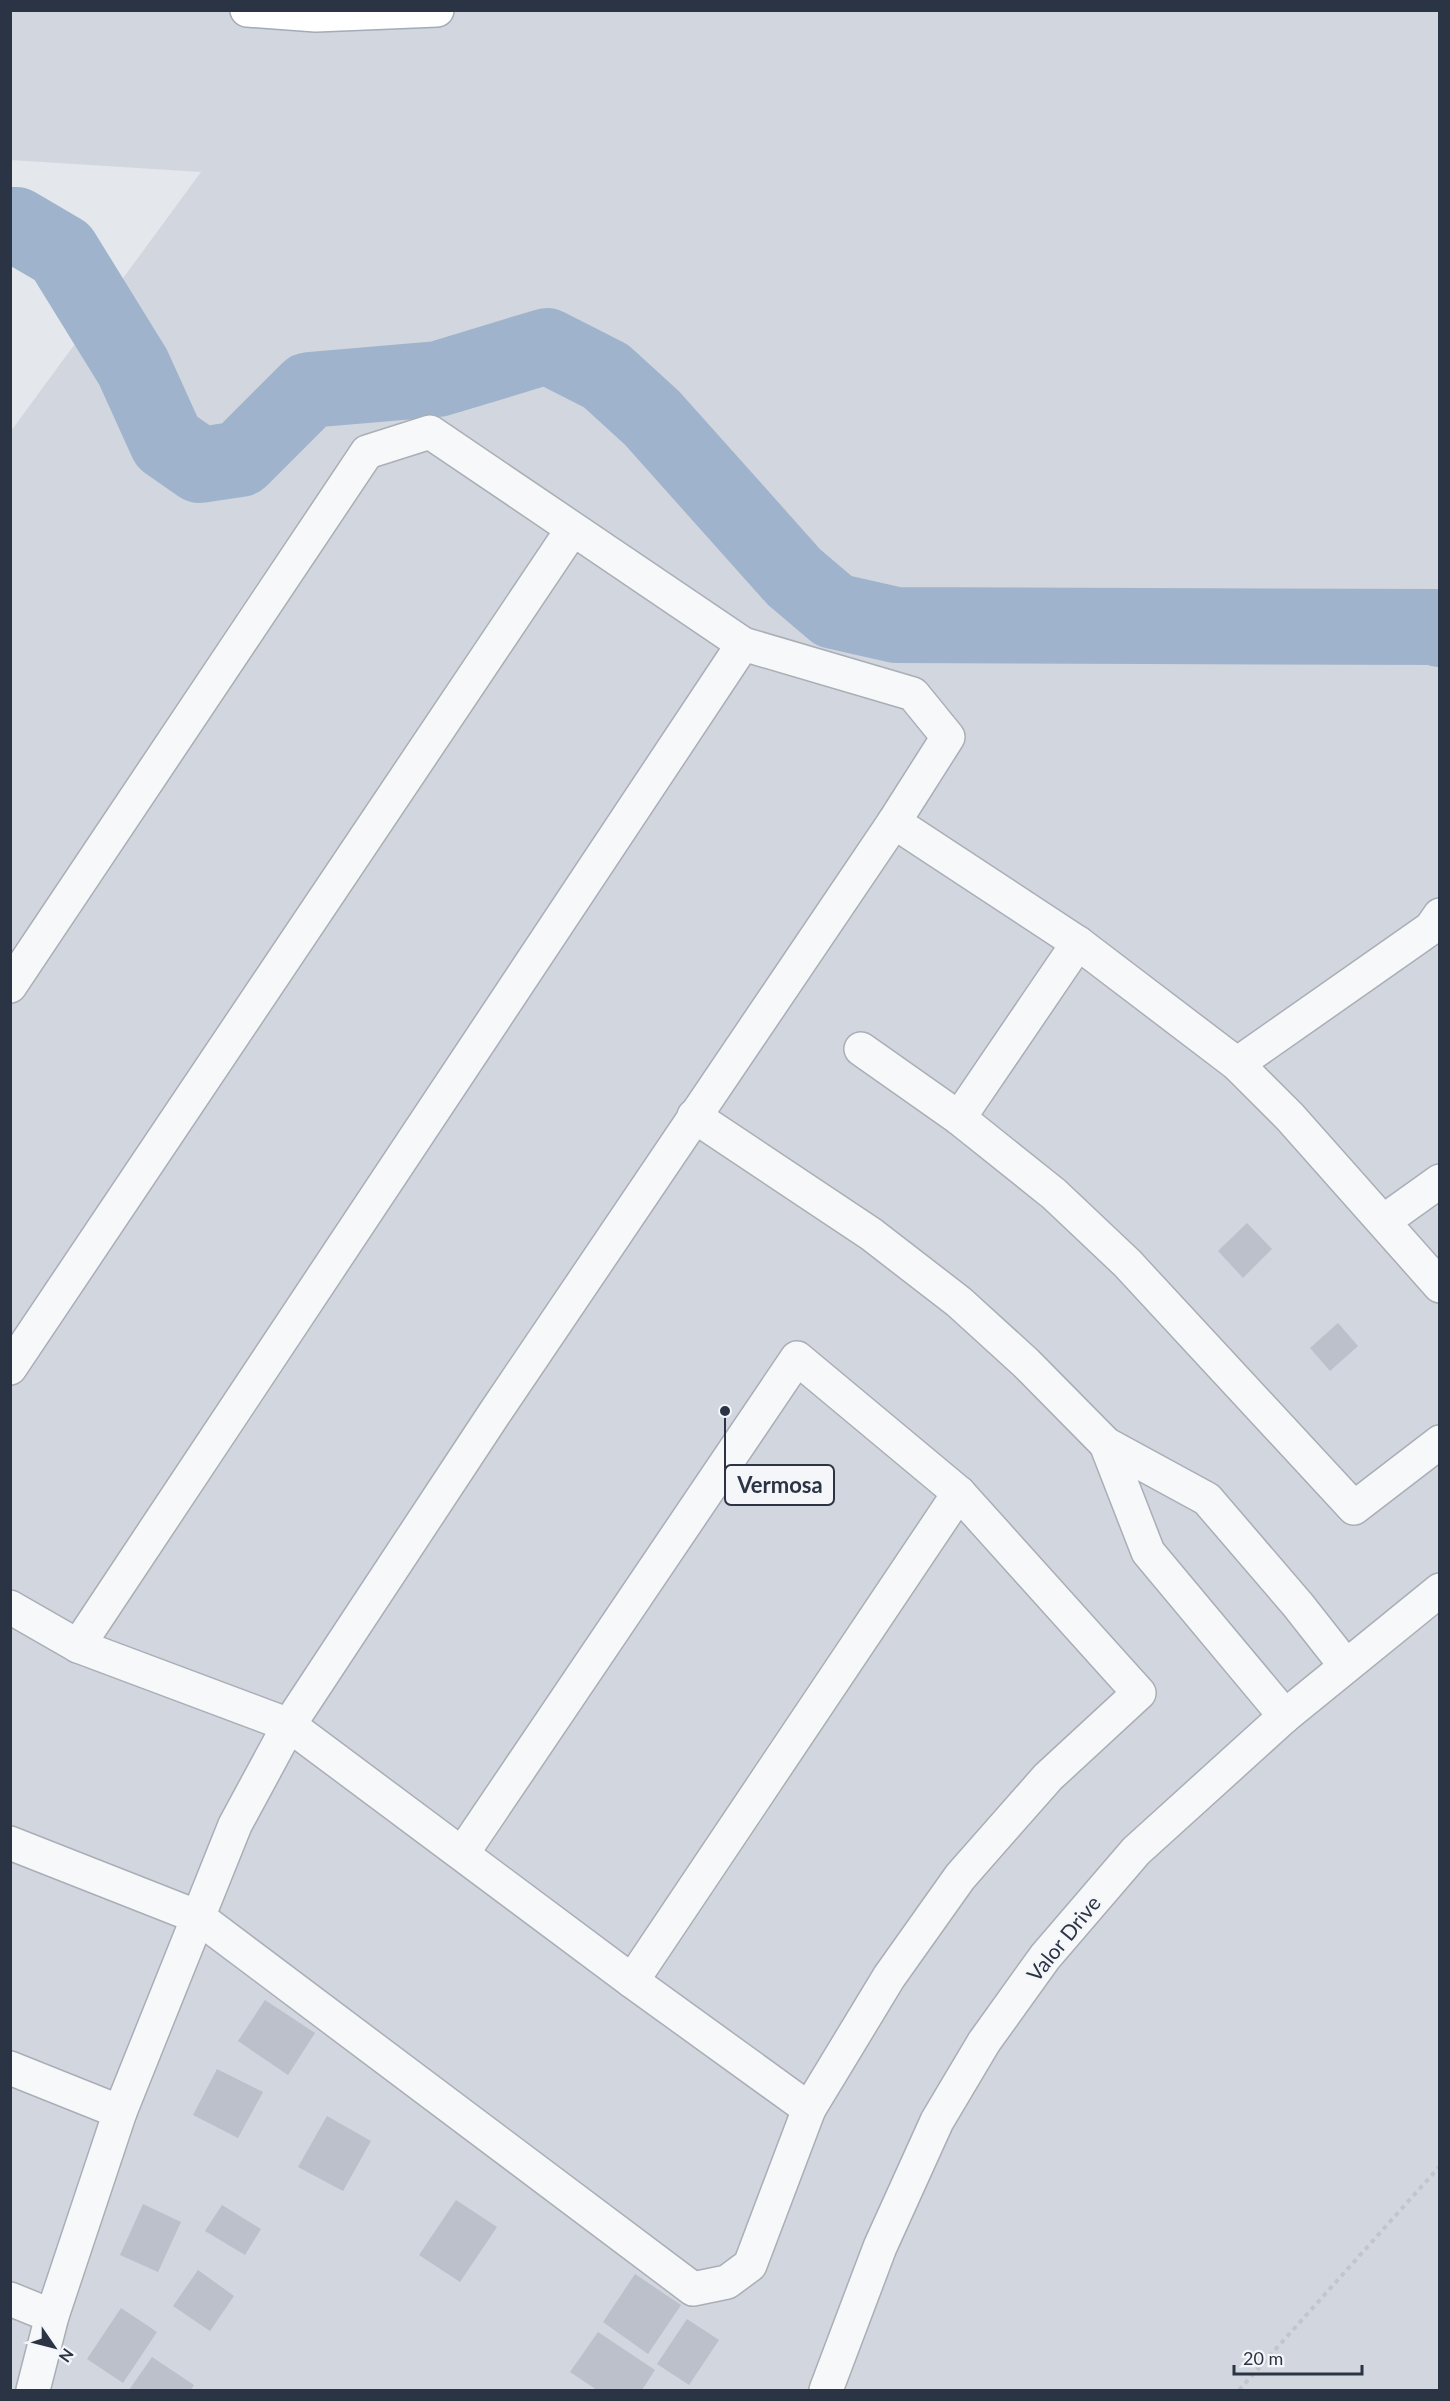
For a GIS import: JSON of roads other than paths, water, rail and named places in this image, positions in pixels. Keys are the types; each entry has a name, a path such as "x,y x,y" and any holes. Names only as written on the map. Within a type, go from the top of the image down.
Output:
{"main road":[{"path":"247,10 316,15 437,10"}],"street":[{"path":"10,986 367,452 430,432 742,644 914,694 948,737 894,822 694,1116 289,1725 236,1825 120,2112 52,2316 33,2391"},
{"path":"10,1368 572,530"},
{"path":"78,1646 742,644"},
{"path":"894,822 1078,943 1236,1064 1290,1117 1440,1286"},
{"path":"1236,1064 1431,928 1440,915"},
{"path":"959,1118 1078,943"},
{"path":"861,1048 959,1118 1054,1194 1127,1263 1354,1508 1440,1442"},
{"path":"694,1116 871,1234 959,1302 1026,1363 1106,1444 1207,1499 1347,1666"},
{"path":"1384,1221 1440,1181"},
{"path":"10,1843 198,1917 693,2289 727,2282 750,2265 809,2109 889,1977 960,1877 1048,1777 1139,1693 959,1493 798,1358 462,1854"},
{"path":"1106,1444 1148,1552 1285,1716"},
{"path":"633,1981 959,1493"},
{"name":"Valor Drive","path":"825,2391 880,2247 938,2121 984,2042 1045,1957 1136,1851 1285,1716 1440,1590"},
{"path":"10,1607 78,1646 289,1725 809,2109"},
{"path":"10,2068 120,2112"},
{"path":"10,2299 52,2316"}],"waterway":[{"path":"10,225 16,225 62,252 133,367 167,442 200,465 240,459 309,390 438,379 547,346 606,376 652,418 794,577 834,611 896,625 1436,627 1440,629"}],"place":[{"name":"Vermosa","path":"725,1411"}]}
